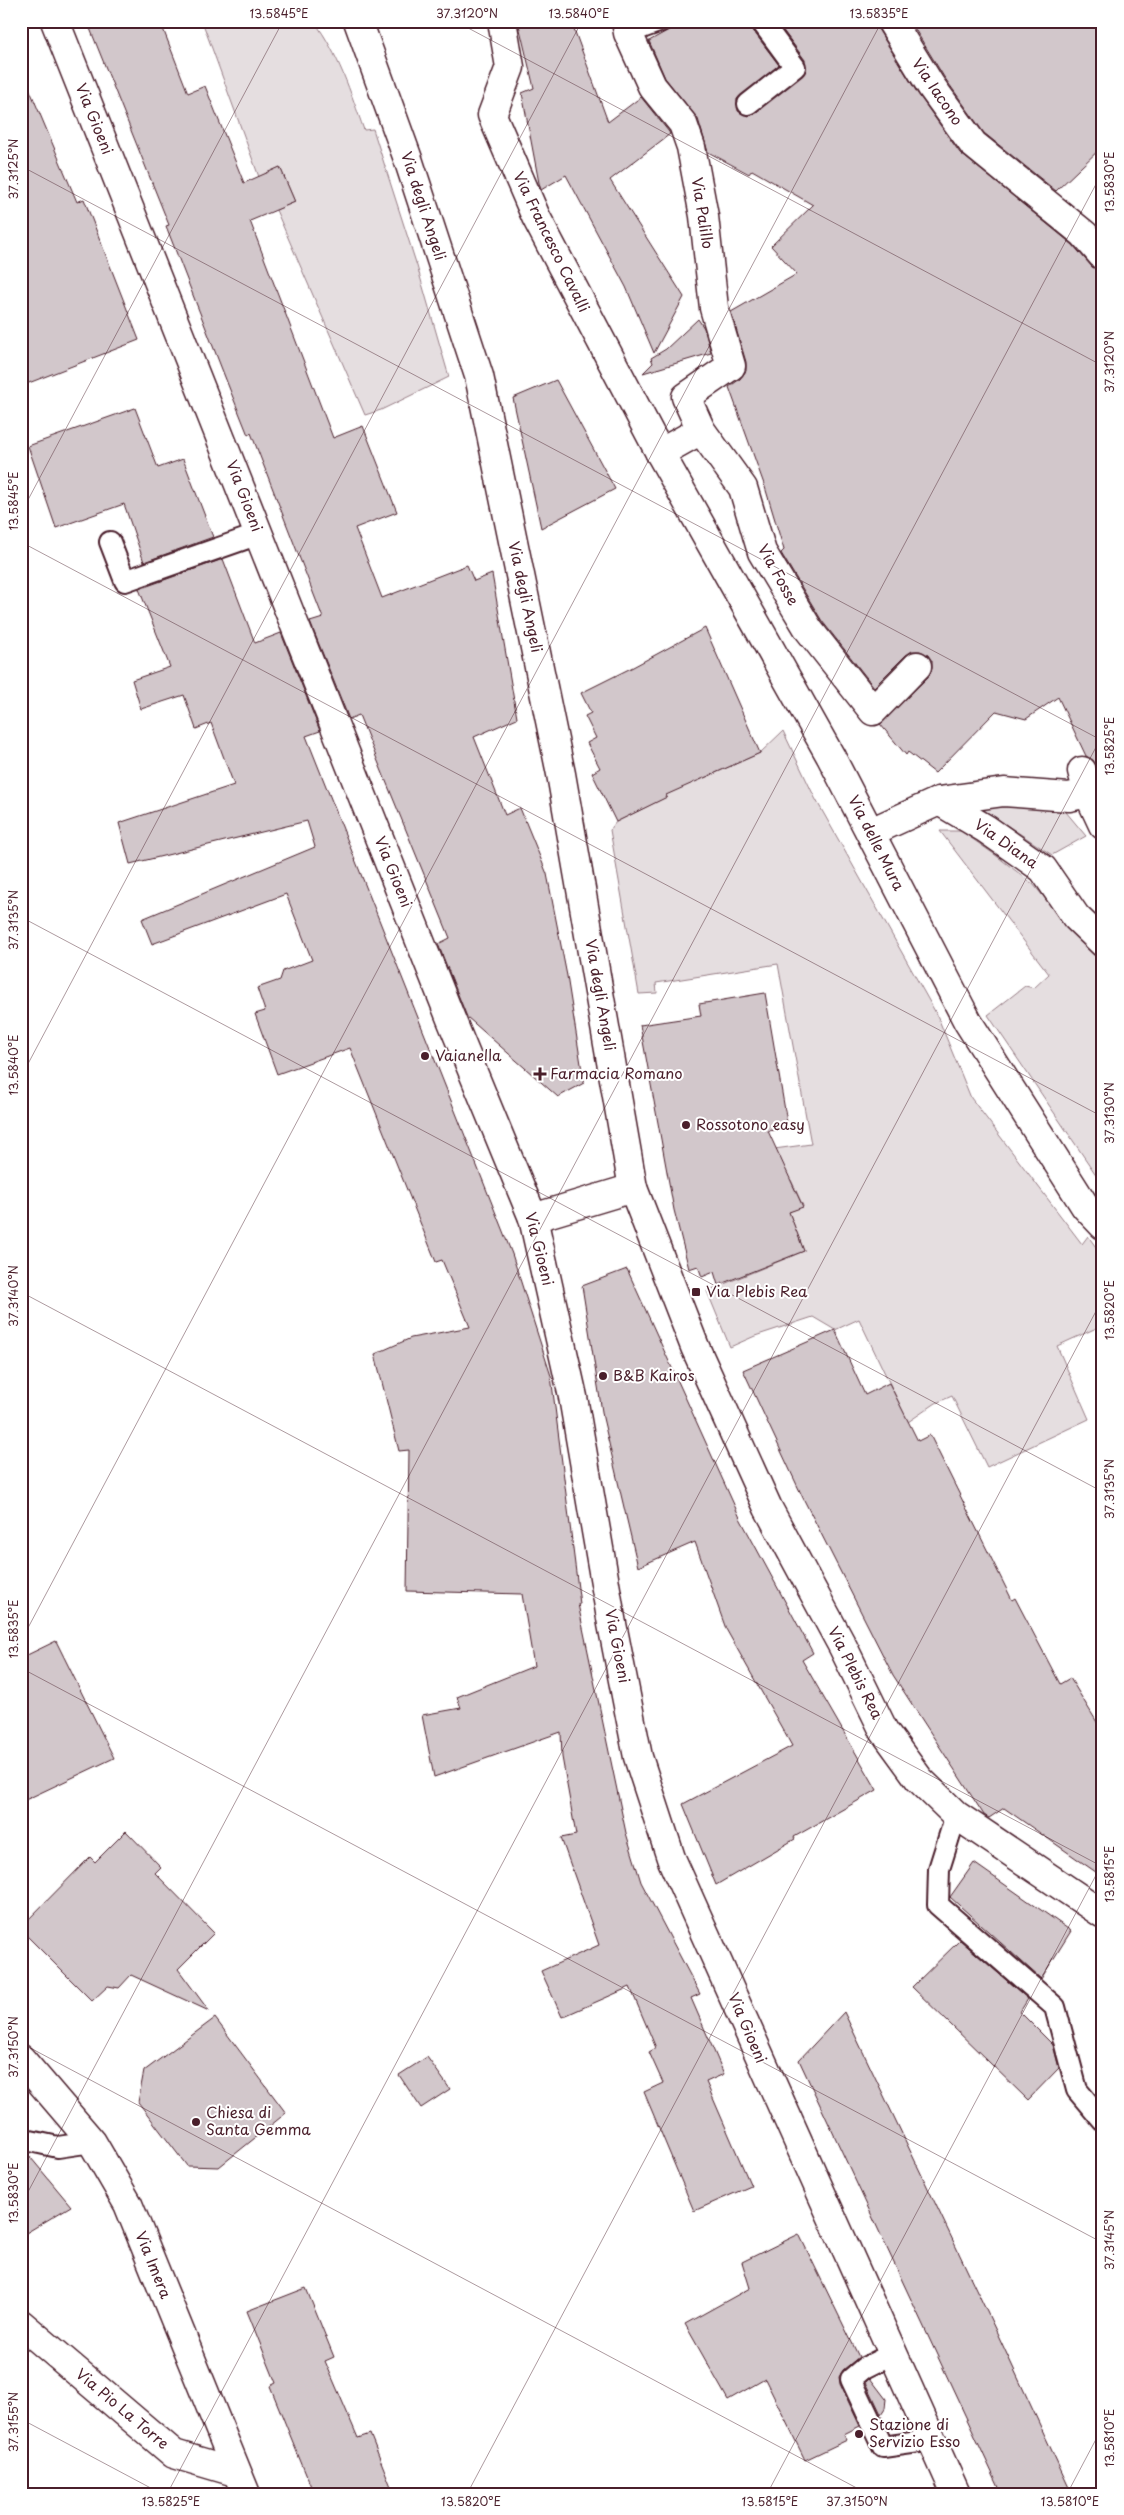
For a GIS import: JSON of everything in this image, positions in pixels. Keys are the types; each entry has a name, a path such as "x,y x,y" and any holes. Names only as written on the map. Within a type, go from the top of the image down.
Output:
{"street":[{"name":"Via Gioeni","path":"55,21 451,1019 533,1218 573,1397 612,1624 638,1756 671,1858 956,2494"},
{"name":"Via degli Angeli","path":"358,21 408,159 479,376 561,774 634,1188"},
{"name":"Via Francesco Cavalli","path":"502,21 510,67 492,115 536,217 660,452"},
{"name":"Via Iacono","path":"891,21 931,86 973,144 1084,234 1103,256"},
{"name":"Via Palillo","path":"627,27 652,86 683,124 691,147 704,216 714,308 731,366 686,397"},
{"name":"Via Fosse","path":"686,397 701,430 743,488 762,552 809,630 873,711 917,666"},
{"path":"660,452 701,430"},
{"name":"Via delle Mura","path":"660,452 831,757 968,1022 1085,1206 1103,1225"},
{"name":"Via Diana","path":"870,832 939,801 1004,792 1069,797 1085,782 1103,825"},
{"name":"Via Diana","path":"939,801 986,829 1043,869 1076,917 1103,943"},
{"path":"533,1218 634,1188"},
{"name":"Via Plebis Rea","path":"634,1188 695,1347 768,1508 843,1647 884,1731 919,1779 956,1815 1103,1914"},
{"name":"Via Imera","path":"21,2059 92,2142 128,2204 241,2483"},
{"name":"Via Pio La Torre","path":"21,2324 174,2454 241,2483"}],"lane":[{"path":"627,27 661,21"},
{"path":"748,104 795,67 761,21"},
{"path":"110,542 125,581 259,534"},
{"path":"956,1815 939,1869 938,1905 1055,2007 1077,2090 1103,2121"},
{"path":"21,2138 58,2147 92,2142"},
{"path":"892,2354 864,2368 851,2380 883,2446 933,2440"}],"shaded area":[{"path":"202,21 314,21 337,60 364,130 373,129 417,266 449,377 381,410 365,415 276,210 295,202 280,167 259,177"},
{"path":"783,731 815,798 937,1015 971,1098 1082,1244 1088,1236 1103,1257 1103,1286 1097,1290 1103,1298 1103,1325 1057,1346 1089,1419 987,1467 952,1396 936,1403 908,1422 859,1319 835,1330 813,1317 755,1336 730,1347 707,1291 804,1251 789,1212 803,1206 791,1180 724,1202 767,1150 811,1144 778,964 656,983 657,993 639,994 610,830 616,822 666,797 658,778 700,780 760,753"},
{"path":"1038,806 1066,812 1086,836 1052,855 981,808"},
{"path":"940,831 961,831 994,854 1033,884 1058,914 1103,951 1103,1185 988,1015 1025,986 1034,988 1049,974"}],"building":[{"path":"87,21 160,21 188,93 205,86 244,183 280,167 295,202 250,221 333,438 363,426 397,512 355,528 382,598 467,565 474,581 492,574 517,718 474,737 505,815 520,808 547,874 567,976 584,1083 558,1097 467,1017 438,944 450,938 359,715 349,719 310,622 323,618 251,433 248,435 232,395 166,226 169,225"},
{"path":"518,21 571,21 608,122 641,97 670,134 610,180 684,297 654,353 626,287 566,175 541,190 522,93 534,88"},
{"path":"685,21 749,21 751,28 779,65 737,99 738,111 749,116 806,71 805,60 776,21 875,21 918,94 960,153 1073,245 1092,267 1103,271 1103,788 1097,766 1093,760 1086,756 1058,697 1026,719 996,711 935,773 908,752 906,755 880,724 928,677 932,669 932,661 928,655 920,651 912,651 874,687 822,621 781,553 784,550 765,487 729,387 740,379 746,371 746,362 731,312 797,274 771,246 813,205 752,170 749,174 708,152 698,119 665,78 649,41"},
{"path":"910,21 1103,21 1103,146 1056,191 984,133 944,77"},
{"path":"21,69 77,202 84,199 139,340 21,386"},
{"path":"698,319 704,328 711,353 643,373 653,363 651,358 666,349"},
{"path":"556,380 615,489 541,528 513,398"},
{"path":"135,408 158,468 183,459 213,537 144,562 124,504 56,528 28,446"},
{"path":"223,559 255,643 281,633 320,731 306,736 512,1254 551,1376 580,1604 578,1604 626,1833 641,1882 700,1994 691,1998 724,2074 706,2082 751,2186 694,2211 644,2092 663,2083 649,2052 656,2048 630,1987 562,2017 541,1971 599,1945 561,1838 576,1835 562,1757 561,1732 434,1777 422,1715 461,1708 457,1697 534,1666 522,1594 407,1591 409,1450 399,1451 375,1354 411,1338 470,1327 442,1260 436,1262 350,1048 277,1074 255,1014 265,1011 257,988 280,980 283,971 312,960 286,894 152,944 142,919 315,847 307,821 130,864 119,823 234,785 211,723 196,729 184,695 141,709 132,680 170,667 139,589"},
{"path":"705,628 760,753 666,795 667,797 616,822 592,773 600,768 587,743 596,738 585,716 591,713 581,693"},
{"path":"765,993 788,1128 768,1131 803,1207 789,1212 804,1251 718,1285 714,1272 702,1277 698,1266 689,1269 674,1210 640,1025 701,1016 699,1004"},
{"path":"627,1269 741,1520 813,1653 802,1660 877,1790 794,1837 795,1839 716,1885 683,1804 792,1746 726,1629 695,1542 638,1567 603,1418 582,1286"},
{"path":"835,1330 865,1395 889,1383 918,1441 930,1435 1012,1600 1015,1598 1060,1684 1070,1678 1103,1732 1103,1877 1004,1808 989,1818 984,1815 893,1675 803,1498 743,1370"},
{"path":"56,1641 114,1758 21,1802 21,1658"},
{"path":"126,1831 161,1867 155,1873 214,1933 178,1969 209,2011 131,1975 119,1988 108,1986 92,2001 21,1930 21,1927 90,1857 95,1862"},
{"path":"974,1863 1071,1931 1041,1979 950,1897"},
{"path":"960,1940 1028,1999 1020,2012 1053,2045 1059,2068 1028,2100 912,1987"},
{"path":"844,2012 1072,2494 1002,2494 799,2060"},
{"name":"Chiesa di Santa Gemma","path":"215,2018 286,2113 219,2167 187,2166 138,2102 144,2071"},
{"path":"427,2057 450,2089 421,2108 399,2075"},
{"path":"21,2151 26,2152 71,2206 21,2236"},
{"path":"799,2234 859,2357 843,2370 839,2377 840,2384 860,2426 844,2434 847,2440 805,2460 765,2379 728,2400 685,2324 750,2288 742,2262"},
{"path":"306,2288 334,2357 325,2361 358,2438 370,2434 394,2494 314,2494 270,2386 276,2383 247,2311"},
{"path":"870,2378 886,2399 885,2408 881,2414 866,2382"}],"place":[{"name":"Vaianella","path":"425,1056"},
{"name":"Farmacia Romano","path":"540,1074"},
{"name":"Rossotono easy","path":"686,1125"},
{"name":"Via Plebis Rea","path":"696,1292"},
{"name":"B&B Kairos","path":"603,1376"},
{"name":"Chiesa di Santa Gemma","path":"196,2122"},
{"name":"Stazione di Servizio Esso","path":"859,2434"}]}
